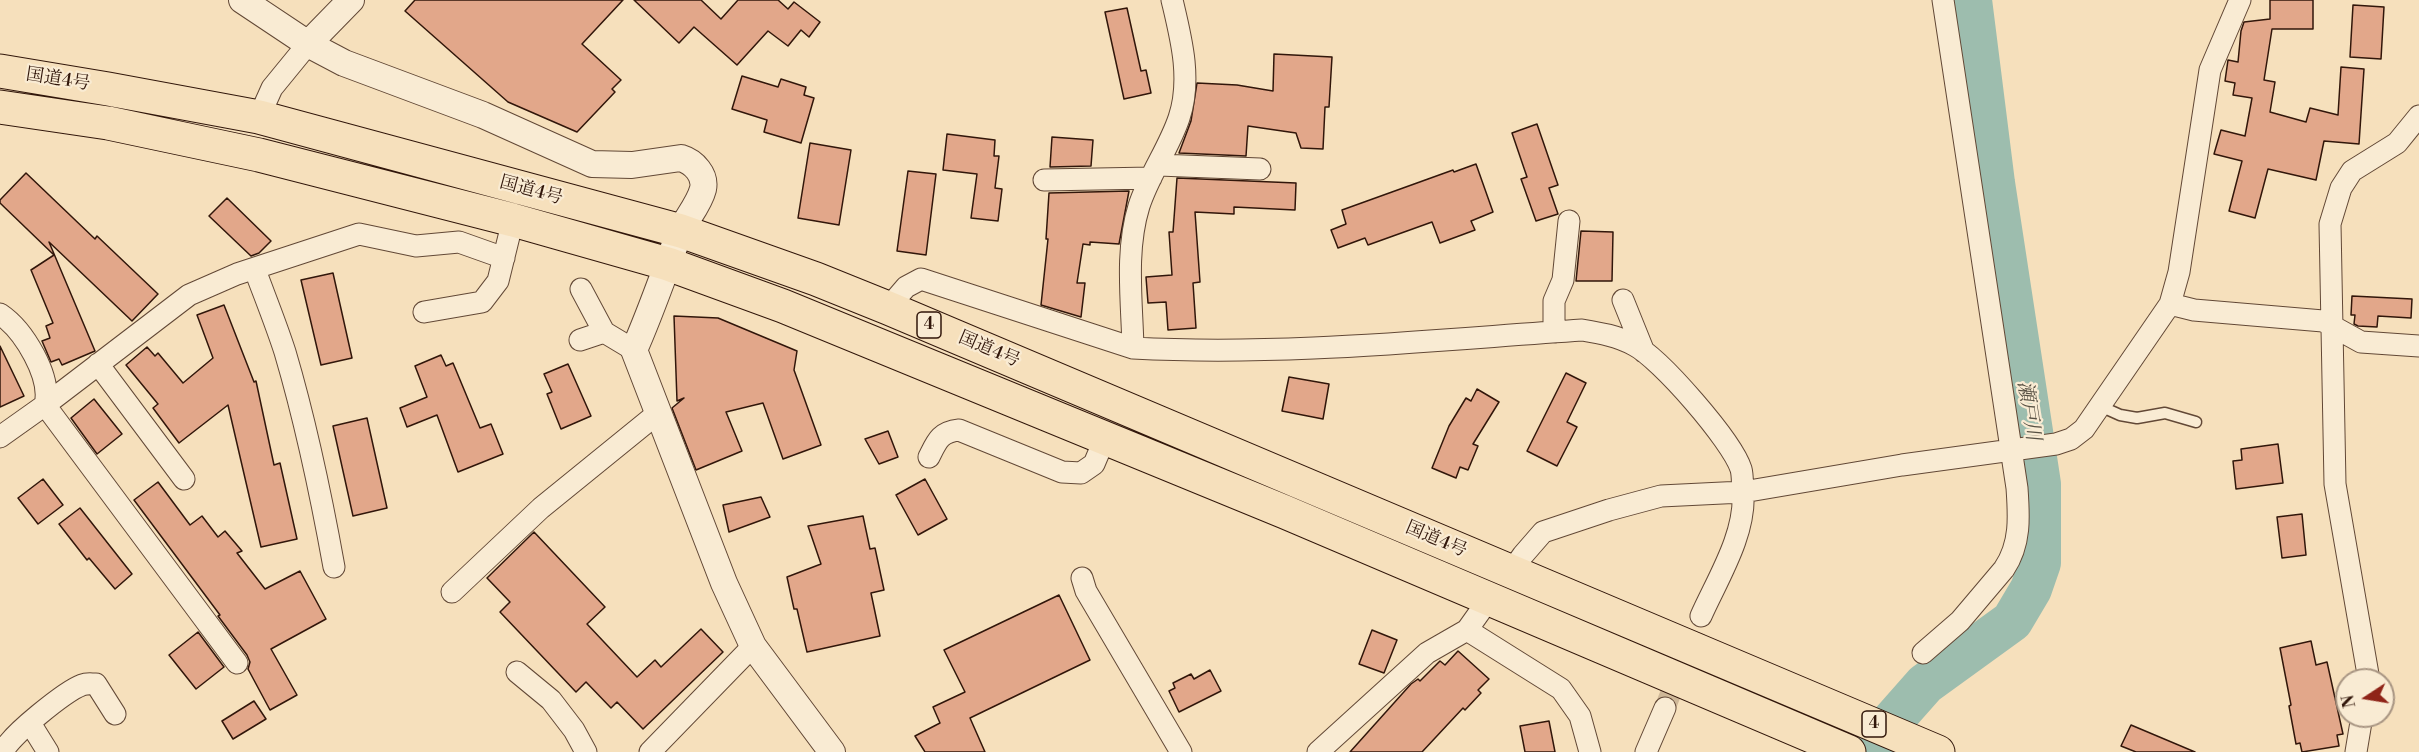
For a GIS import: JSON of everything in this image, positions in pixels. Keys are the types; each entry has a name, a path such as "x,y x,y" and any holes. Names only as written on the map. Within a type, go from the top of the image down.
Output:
{"highway":[{"name":"国道4号","path":"0,71 259,117 681,231 816,279 888,308 1933,750"},
{"name":"国道4号","path":"0,107 108,123 259,155 513,220 668,264 783,306 1105,438 1849,752"}],"street":[{"path":"242,0 308,44 344,63 483,115 592,164 632,165 672,159 689,161 699,170 703,180 703,190 681,231 634,350"},
{"path":"259,117 272,88 308,44 351,0"},
{"path":"1133,348 1131,261 1139,207 1179,117 1185,84 1183,44 1172,0"},
{"path":"1923,652 1960,621 2011,560 2019,522 2015,450 1942,0"},
{"path":"1512,572 1543,532 1661,496 1743,492 1902,465 2056,444 2071,439 2084,429 2170,304 2179,272 2210,70 2240,0"},
{"path":"2367,668 2335,484 2330,224 2341,188 2352,171 2397,143 2419,116"},
{"path":"1044,180 1155,172 1260,169"},
{"path":"424,312 482,302 498,281 513,220"},
{"path":"1554,332 1554,301 1563,280 1569,221"},
{"path":"0,437 189,295 237,274 255,270 359,234 416,246 459,242 504,258"},
{"path":"255,270 284,349 298,400 322,501 334,567"},
{"path":"888,308 906,287 921,279 1133,348 1208,351 1306,349 1582,330 1608,334 1635,345 1659,362 1727,442 1741,470 1744,507 1741,525 1701,616"},
{"path":"582,289 604,332 634,350 724,583 753,646 832,752"},
{"path":"1623,300 1644,352"},
{"path":"2170,304 2194,310 2323,321 2361,342 2419,346"},
{"path":"0,314 15,328 32,351 48,394 45,405"},
{"path":"580,340 604,332"},
{"path":"98,364 184,479"},
{"path":"45,405 237,663"},
{"path":"452,592 541,508 658,412"},
{"path":"929,457 941,435 959,430 1062,472 1074,474 1094,465 1105,438"},
{"path":"1082,578 1086,591 1181,752"},
{"path":"1318,752 1427,653 1467,630 1489,599"},
{"path":"1467,630 1561,689 1580,716 1590,752"},
{"path":"650,752 753,646"},
{"path":"517,672 551,700 574,730 586,752"},
{"path":"3,752 6,744 30,723 71,690 85,684 96,684 116,714"},
{"path":"1646,752 1665,708"},
{"path":"30,723 48,752"},
{"path":"2356,752 2360,728"}],"lane":[{"path":"2100,406 2120,415 2137,418 2165,413 2196,422"}],"building":[{"path":"415,0 623,0 582,44 621,80 612,89 615,92 577,132 508,102 405,11"},
{"path":"634,0 701,0 721,19 738,0 778,0 788,9 794,2 820,22 809,37 801,30 788,46 768,31 737,65 694,27 679,43"},
{"path":"2270,0 2313,0 2313,29 2272,29 2264,80 2275,82 2270,112 2306,122 2310,108 2338,115 2341,67 2364,69 2359,144 2324,141 2316,180 2268,169 2255,218 2229,211 2242,161 2214,154 2221,130 2245,136 2252,98 2233,95 2235,83 2225,81 2228,60 2238,62 2244,22 2270,19"},
{"path":"2353,5 2384,7 2381,59 2350,57"},
{"path":"1127,8 1141,71 1146,70 1151,93 1124,99 1105,12"},
{"path":"1274,54 1332,57 1329,107 1325,107 1323,149 1301,148 1296,133 1248,126 1246,156 1179,153 1191,121 1197,83 1237,85 1273,91"},
{"path":"742,76 778,87 781,79 806,87 804,95 814,98 801,143 764,132 767,120 732,109"},
{"path":"1537,124 1558,185 1549,188 1558,214 1536,221 1521,179 1527,177 1512,133"},
{"path":"947,134 995,140 994,156 999,156 995,188 1002,189 998,221 971,218 977,174 943,170"},
{"path":"1052,137 1093,140 1091,166 1050,167"},
{"path":"810,143 851,150 839,225 798,218"},
{"path":"1476,164 1493,212 1471,221 1475,230 1440,243 1432,222 1368,245 1365,238 1338,248 1331,230 1346,224 1342,210"},
{"path":"908,171 936,174 926,255 897,251"},
{"path":"26,173 95,239 97,236 158,294 132,321 49,242 95,351 62,365 59,359 51,362 42,341 50,338 46,326 53,323 31,270 54,255 0,203 0,200"},
{"path":"1177,178 1296,183 1295,210 1234,207 1234,214 1195,212 1200,282 1193,283 1196,328 1168,330 1166,302 1148,303 1146,277 1172,275 1169,232 1173,232"},
{"path":"1129,191 1119,244 1090,242 1090,245 1083,244 1077,283 1085,283 1081,317 1041,305 1048,239 1046,239 1049,193"},
{"path":"227,198 271,241 259,253 251,256 209,216"},
{"path":"1581,231 1613,232 1612,281 1576,281"},
{"path":"333,273 352,358 321,365 301,280"},
{"path":"2352,296 2412,299 2411,318 2378,316 2377,327 2358,326 2354,324 2355,315 2351,315"},
{"path":"224,305 254,382 256,381 274,465 280,463 297,539 261,547 228,405 179,443 153,408 158,404 126,365 147,347 155,356 158,353 183,383 213,358 197,315"},
{"path":"674,316 718,318 797,351 794,370 821,445 783,459 763,403 726,412 742,451 696,470 672,408 684,398 677,401"},
{"path":"0,346 24,396 0,407"},
{"path":"441,355 446,366 453,363 480,428 491,424 503,454 458,472 437,415 407,427 400,408 427,397 415,366"},
{"path":"568,364 591,416 561,429 547,394 552,392 544,374"},
{"path":"1566,373 1586,383 1567,422 1577,427 1557,466 1527,451"},
{"path":"1289,377 1329,384 1323,419 1282,411"},
{"path":"1477,389 1499,402 1473,444 1478,446 1468,470 1460,467 1456,478 1432,468 1449,426 1466,398 1471,401"},
{"path":"94,399 122,434 97,454 71,418"},
{"path":"367,418 387,508 353,516 333,426"},
{"path":"888,431 898,457 879,464 865,439"},
{"path":"2278,444 2283,483 2236,489 2233,461 2242,460 2241,449"},
{"path":"43,479 63,505 38,524 18,498"},
{"path":"925,479 947,519 918,535 896,495"},
{"path":"158,482 190,525 202,516 218,537 225,531 242,551 237,553 265,589 300,571 326,619 271,649 297,695 270,710 248,669 250,662 247,655 134,500"},
{"path":"761,497 770,517 729,532 723,505"},
{"path":"80,508 132,574 115,589 89,558 87,560 59,524"},
{"path":"2302,514 2306,555 2282,558 2277,517"},
{"path":"863,516 870,549 875,548 884,590 871,593 880,636 807,652 787,577 821,564 808,526"},
{"path":"534,532 605,607 587,624 637,677 655,660 661,667 701,629 723,652 643,729 617,702 611,708 586,682 576,692 500,612 510,602 487,578"},
{"path":"1059,595 1090,660 970,718 985,752 925,752 915,736 940,723 933,707 965,692 944,650"},
{"path":"1372,630 1397,640 1384,673 1359,664"},
{"path":"198,632 224,667 196,689 169,655"},
{"path":"2311,641 2316,665 2327,662 2335,698 2335,728 2342,728 2343,734 2337,735 2339,746 2302,752 2300,743 2296,744 2280,648"},
{"path":"1458,651 1489,679 1478,690 1481,693 1465,710 1463,708 1422,752 1350,752 1411,684 1418,679 1420,681 1440,661 1445,665"},
{"path":"1210,670 1221,691 1179,712 1169,691 1175,688 1173,683 1191,674 1194,679"},
{"path":"254,701 266,719 233,739 222,721"},
{"path":"1549,721 1555,752 1525,752 1520,726"},
{"path":"2131,725 2195,752 2136,752 2121,746"}],"waterway":[{"name":"瀬戸川","path":"1865,752 1925,684 2012,621 2031,589 2040,563 2040,484 1994,183 1971,0"}],"tunnel":[{"path":"1665,708 1701,616"}]}
